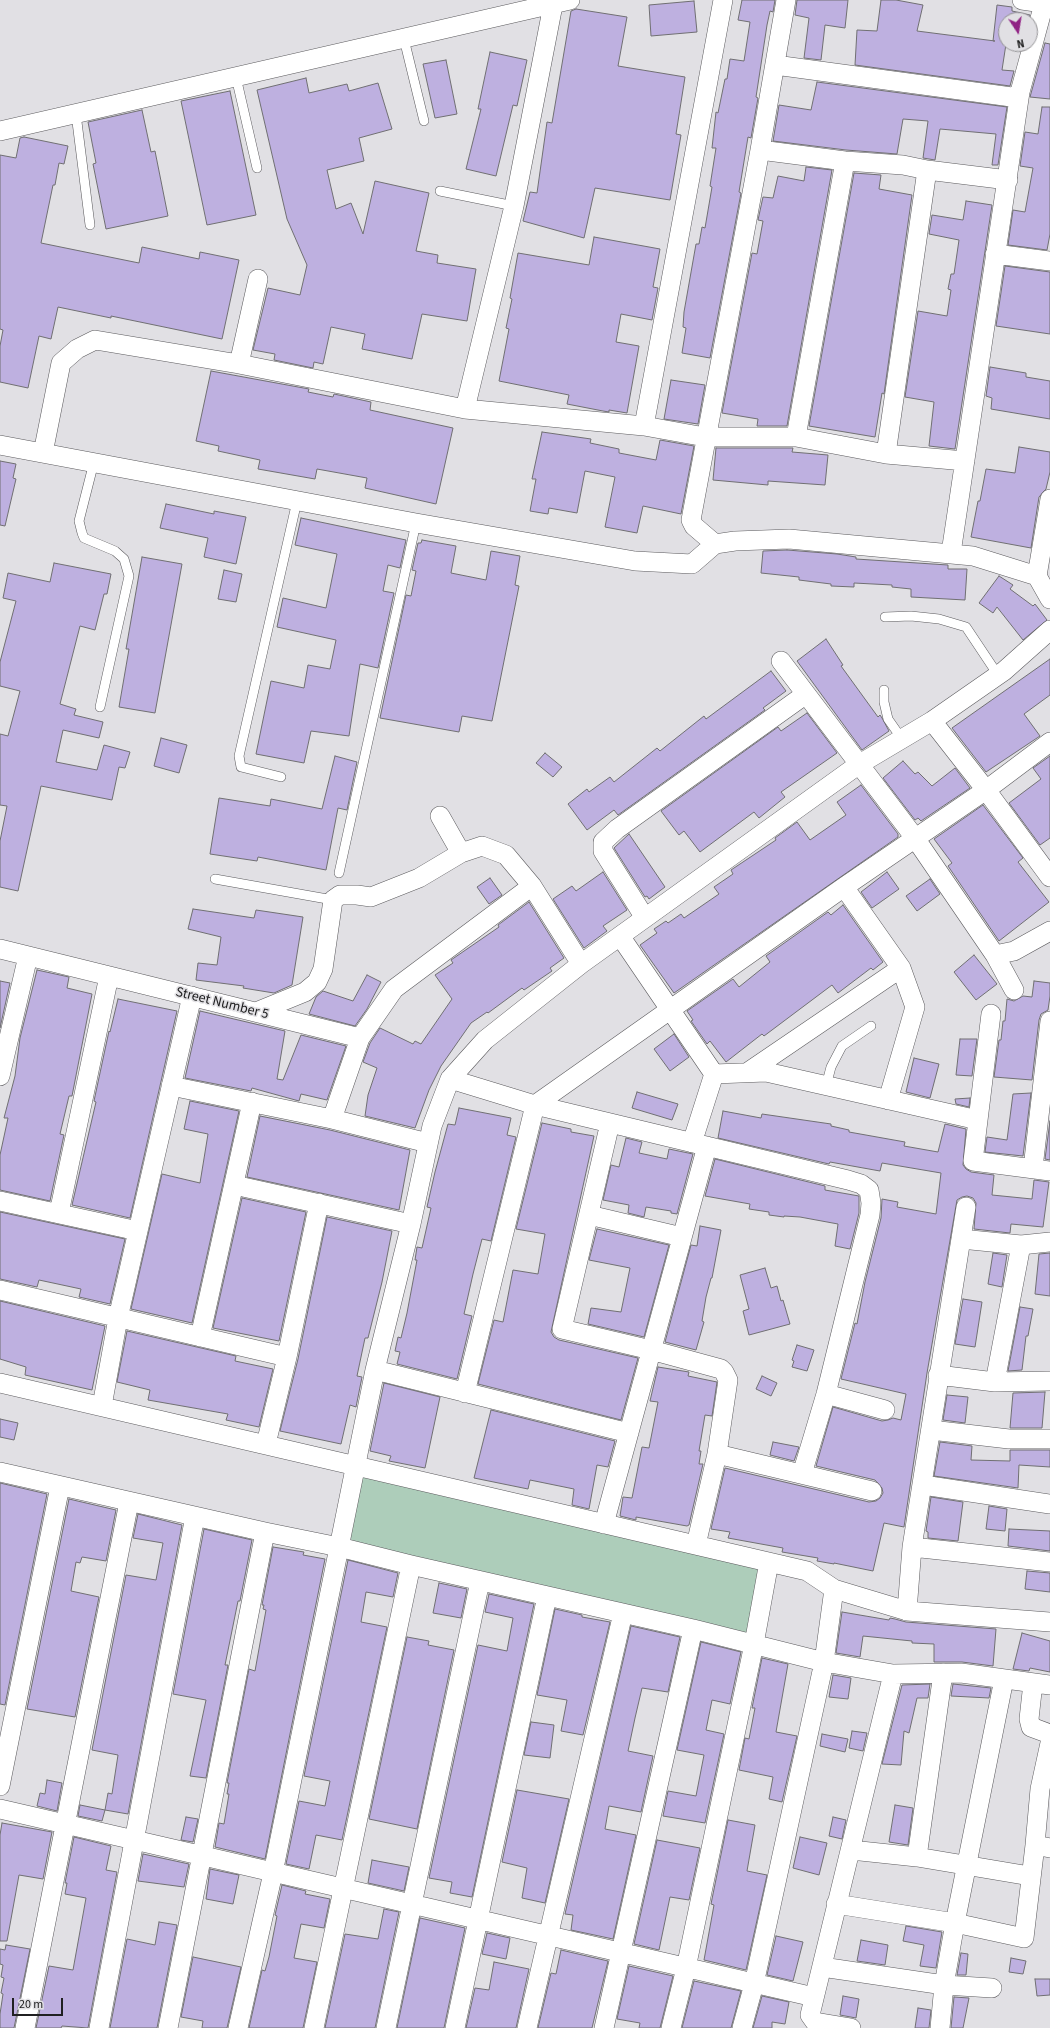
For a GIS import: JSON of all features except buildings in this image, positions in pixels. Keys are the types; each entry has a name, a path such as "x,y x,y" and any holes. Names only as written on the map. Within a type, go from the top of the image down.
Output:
{"street":[{"path":"644,426 723,0"},
{"path":"715,544 694,526 691,520 705,437 760,150 786,0"},
{"path":"951,553 995,254 1020,98 1046,2 1022,0"},
{"path":"0,131 562,2 465,409"},
{"path":"775,65 1020,98"},
{"path":"760,150 845,161 903,165 927,170 1008,180"},
{"path":"796,437 845,161"},
{"path":"886,454 927,170"},
{"path":"995,254 1050,261"},
{"path":"239,364 258,279"},
{"path":"43,453 61,363 77,349 95,340 239,364 465,409 644,426 705,437 796,437 886,454 964,461"},
{"path":"0,445 416,523 634,561 692,564 715,544 735,541 789,539 973,556 1036,576 1050,599"},
{"path":"1036,576 1050,500"},
{"path":"238,2028 272,1872 375,1370 411,1224 432,1126 450,1079 485,1040 581,964 858,765 932,721 998,675 1050,630"},
{"path":"782,661 858,765 915,838 995,955 1014,990"},
{"path":"645,918 603,852 603,842 617,829 806,694"},
{"path":"932,721 1047,865"},
{"path":"465,1393 535,1105 844,887 986,790 1050,742"},
{"path":"440,816 461,853"},
{"path":"256,1012 305,992 317,982 323,969 333,900 340,895 370,897 419,878 461,853 482,846 494,849 506,855 532,886 581,964"},
{"path":"332,1118 360,1038 394,989 532,886"},
{"path":"844,887 901,968 915,1006 888,1100"},
{"path":"995,955 1014,951 1050,931"},
{"path":"604,1524 682,1237 714,1074 620,936"},
{"name":"Street Number 5","path":"0,949 360,1038"},
{"path":"0,1076 3,1053 28,956"},
{"path":"748,1072 901,968"},
{"path":"59,1213 109,976"},
{"path":"102,1406 118,1318 192,996"},
{"path":"991,1014 973,1161 1042,1169 1050,1022"},
{"path":"714,1074 766,1072 978,1120"},
{"path":"450,1079 535,1105 848,1180 861,1184 869,1190 871,1203 870,1215 826,1394 802,1474"},
{"path":"171,1086 332,1118 428,1143"},
{"path":"200,1337 252,1102"},
{"path":"610,1123 562,1329 721,1368 724,1372 728,1380 717,1454 696,1545"},
{"path":"234,1185 411,1224"},
{"path":"0,1201 138,1231"},
{"path":"266,1444 287,1358 319,1203"},
{"path":"907,1611 912,1548 923,1485 938,1375 966,1207"},
{"path":"589,1214 682,1237"},
{"path":"961,1239 1021,1245 1050,1242"},
{"path":"995,1382 1021,1245"},
{"path":"0,1290 287,1358"},
{"path":"375,1370 629,1433"},
{"path":"938,1375 995,1382 1050,1380"},
{"path":"0,1383 266,1444 355,1467 807,1571 834,1589 907,1611 1050,1622"},
{"path":"826,1394 886,1410"},
{"path":"931,1430 1009,1438 1050,1439"},
{"path":"717,1454 872,1491"},
{"path":"0,1472 129,1502 339,1547 480,1581 693,1629 824,1662 893,1674 961,1673 1042,1684 1029,1720 1031,1727 1050,1734"},
{"path":"923,1485 1050,1504"},
{"path":"0,1786 60,1486"},
{"path":"25,2028 129,1502"},
{"path":"99,2028 195,1516"},
{"path":"168,2028 265,1532"},
{"path":"912,1548 1050,1562"},
{"path":"671,2028 686,1968 754,1644 769,1562"},
{"path":"314,2028 411,1565"},
{"path":"386,2028 480,1581"},
{"path":"742,2028 754,1984 824,1662 834,1589"},
{"path":"455,2028 547,1596"},
{"path":"527,2028 623,1613"},
{"path":"604,2028 693,1629"},
{"path":"917,1857 943,1673"},
{"path":"851,2028 815,2022 810,2015 893,1674"},
{"path":"940,2028 944,1985 955,1923 1004,1679"},
{"path":"836,1904 955,1923 1024,1938 1030,1876 1042,1847 1045,1790 1050,1743"},
{"path":"0,1809 814,1997"},
{"path":"851,1850 917,1857 1030,1876"},
{"path":"822,1966 944,1985 992,1988"}],"lane":[{"path":"404,39 424,121"},
{"path":"236,77 257,168"},
{"path":"76,114 90,225"},
{"path":"440,191 514,206"},
{"path":"94,462 79,521 82,533 84,538 115,552 124,559 129,576 100,707"},
{"path":"281,777 242,767 239,756 297,501"},
{"path":"339,873 416,523"},
{"path":"885,617 912,616 939,619 966,627 998,675"},
{"path":"884,690 884,702 888,719 902,739"},
{"path":"215,879 333,900"},
{"path":"826,1086 831,1066 842,1046 871,1026"}],"green space":[{"path":"358,1475 762,1570 748,1636 357,1548 347,1533"}]}
